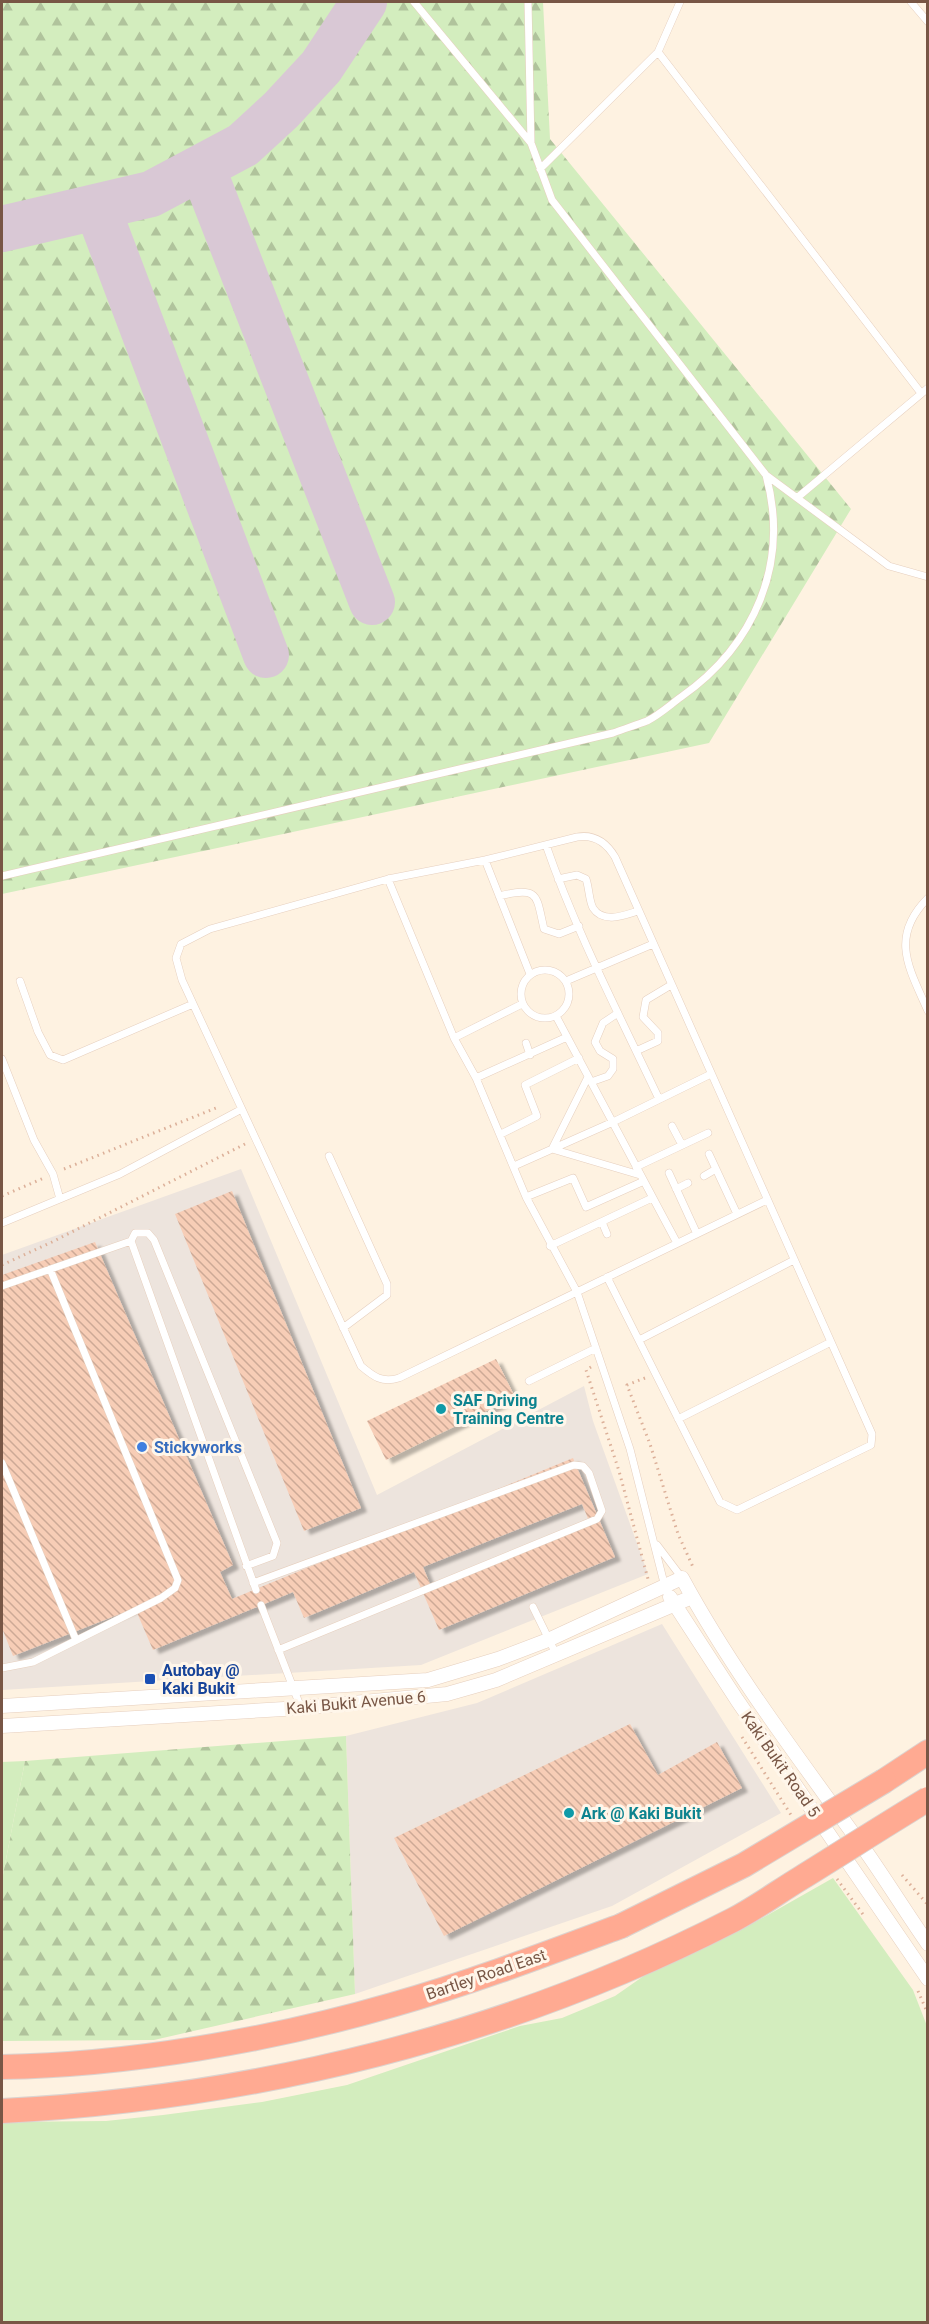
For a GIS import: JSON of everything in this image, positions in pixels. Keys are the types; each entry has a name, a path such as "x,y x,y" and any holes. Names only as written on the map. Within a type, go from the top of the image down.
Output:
{"highway":[{"name":"Bartley Road East","path":"2,2067 38,2066 157,2054 281,2032 392,2005 540,1956 621,1926 744,1865 884,1782 927,1752"},
{"path":"2,2111 171,2096 286,2075 406,2047 511,2014 608,1978 736,1918 927,1799"}],"street":[{"name":"Kaki Bukit Avenue 6","path":"2,1706 428,1680 489,1662 549,1640 664,1584 682,1578"},
{"name":"Kaki Bukit Road 5","path":"682,1578 779,1733 868,1855 927,1944"},
{"name":"Kaki Bukit Road 5","path":"664,1584 674,1605 927,1979"},
{"name":"Kaki Bukit Avenue 6","path":"2,1726 301,1708 456,1692 475,1688 692,1597"}],"lane":[{"path":"414,2 531,143"},
{"path":"528,2 531,143 552,200 766,475 889,566 927,577"},
{"path":"540,169 658,52 680,2"},
{"path":"911,2 927,22"},
{"path":"658,52 924,391 798,498"},
{"path":"2,876 613,733 649,720 717,669 752,622 768,576 773,548 773,502 766,475"},
{"path":"607,1277 720,1502 734,1510 866,1449 874,1441 831,1341 610,848 599,839 588,835 485,860 388,879 194,936 181,944 176,958 192,1004 361,1366 374,1377 387,1382 767,1200"},
{"path":"546,845 558,879 597,968 659,1100"},
{"path":"485,860 530,974"},
{"path":"558,879 577,874 586,879 592,907 601,914 615,918 638,911"},
{"name":"Kaki Bukit Road 5","path":"388,879 454,1038 476,1078 526,1197 550,1246 577,1292 630,1449 664,1584"},
{"path":"499,896 518,892 532,893 540,901 544,930 559,934 579,926"},
{"path":"927,898 908,925 904,956 927,1011"},
{"path":"566,981 653,944"},
{"path":"546,969 561,975 566,981 570,997 563,1012 556,1016 540,1018 526,1010 522,1004 521,987 530,974 546,969"},
{"path":"20,981 38,1032 50,1055 63,1060 192,1004"},
{"path":"636,1051 657,1041 658,1033 643,1017 646,1000 671,985"},
{"path":"454,1038 522,1004"},
{"path":"590,1079 608,1076 613,1069 613,1059 600,1051 595,1042 603,1023 618,1013"},
{"path":"556,1016 676,1243"},
{"path":"476,1078 567,1037"},
{"path":"526,1042 530,1055"},
{"path":"501,1134 537,1116 525,1085 579,1058"},
{"path":"2,1059 34,1140 53,1174 60,1198"},
{"path":"514,1166 613,1122 711,1074"},
{"path":"552,1149 590,1079"},
{"path":"2,1223 120,1174 240,1110"},
{"path":"672,1126 682,1145"},
{"path":"636,1167 708,1132"},
{"path":"552,1149 642,1178"},
{"path":"709,1154 737,1214"},
{"path":"329,1156 387,1284 387,1295 379,1304 343,1328"},
{"path":"704,1176 716,1169"},
{"path":"669,1173 697,1234"},
{"path":"526,1197 573,1178 586,1207 642,1178"},
{"path":"676,1189 688,1183"},
{"path":"550,1246 652,1198"},
{"path":"602,1222 607,1234"},
{"path":"2,1286 131,1241 135,1233 148,1233 154,1240 277,1543 273,1556 246,1566"},
{"path":"131,1241 254,1586 574,1465 583,1466 589,1473 602,1511 597,1519 278,1650"},
{"path":"639,1340 794,1260"},
{"path":"2,1668 33,1662 161,1598 175,1588 178,1580 50,1269"},
{"path":"678,1419 831,1341"},
{"path":"529,1381 596,1348"},
{"path":"2,1463 76,1640"},
{"name":"Kaki Bukit Road 5","path":"654,1540 682,1578"},
{"path":"261,1605 301,1708"},
{"path":"533,1607 556,1654"}],"path":[{"path":"2,1196 236,1100"},
{"path":"2,1265 254,1139"},
{"path":"601,1362 586,1370 619,1471 650,1587 664,1584"},
{"path":"656,1374 627,1385 650,1444 678,1534 696,1575"},
{"path":"900,1872 927,1905"}],"shaded area":[{"path":"241,1169 377,1495 584,1386 593,1421 648,1574 421,1665 2,1690 2,1255"},
{"path":"662,1624 781,1813 612,1906 355,1994 346,1736 477,1703"}],"green space":[{"path":"2,2 543,2 550,139 851,509 709,743 2,894"},
{"path":"346,1736 355,1994 154,2040 2,2041 2,1880 25,1761"},
{"path":"25,1761 2,1880 2,1762"},
{"path":"833,1878 913,1990 927,2026 927,2322 2,2322 2,2122 106,2121 163,2115 262,2102 347,2085 520,2026 562,2018 615,1996 648,1973 741,1930"}],"building":[{"path":"232,1191 361,1508 304,1531 175,1214"},
{"path":"95,1242 233,1565 220,1572 232,1599 573,1458 615,1557 439,1630 414,1572 304,1618 293,1592 153,1650 135,1608 13,1656 2,1628 2,1275","holes":["582,1504 589,1521 430,1584 423,1567"]},
{"name":"SAF Driving Training Centre","path":"496,1359 515,1397 386,1460 367,1421"},
{"name":"Ark @ Kaki Bukit","path":"630,1724 658,1775 717,1742 742,1788 444,1936 394,1838"}],"taxiway":[{"path":"2,229 151,194 243,145 281,110 321,67 364,2"},
{"path":"202,167 372,602"},
{"path":"97,207 266,655"}],"place":[{"name":"SAF Driving Training Centre","path":"441,1409"},
{"name":"Stickyworks","path":"142,1447"},
{"name":"Autobay @ Kaki Bukit","path":"150,1679"},
{"name":"Ark @ Kaki Bukit","path":"569,1813"}]}
